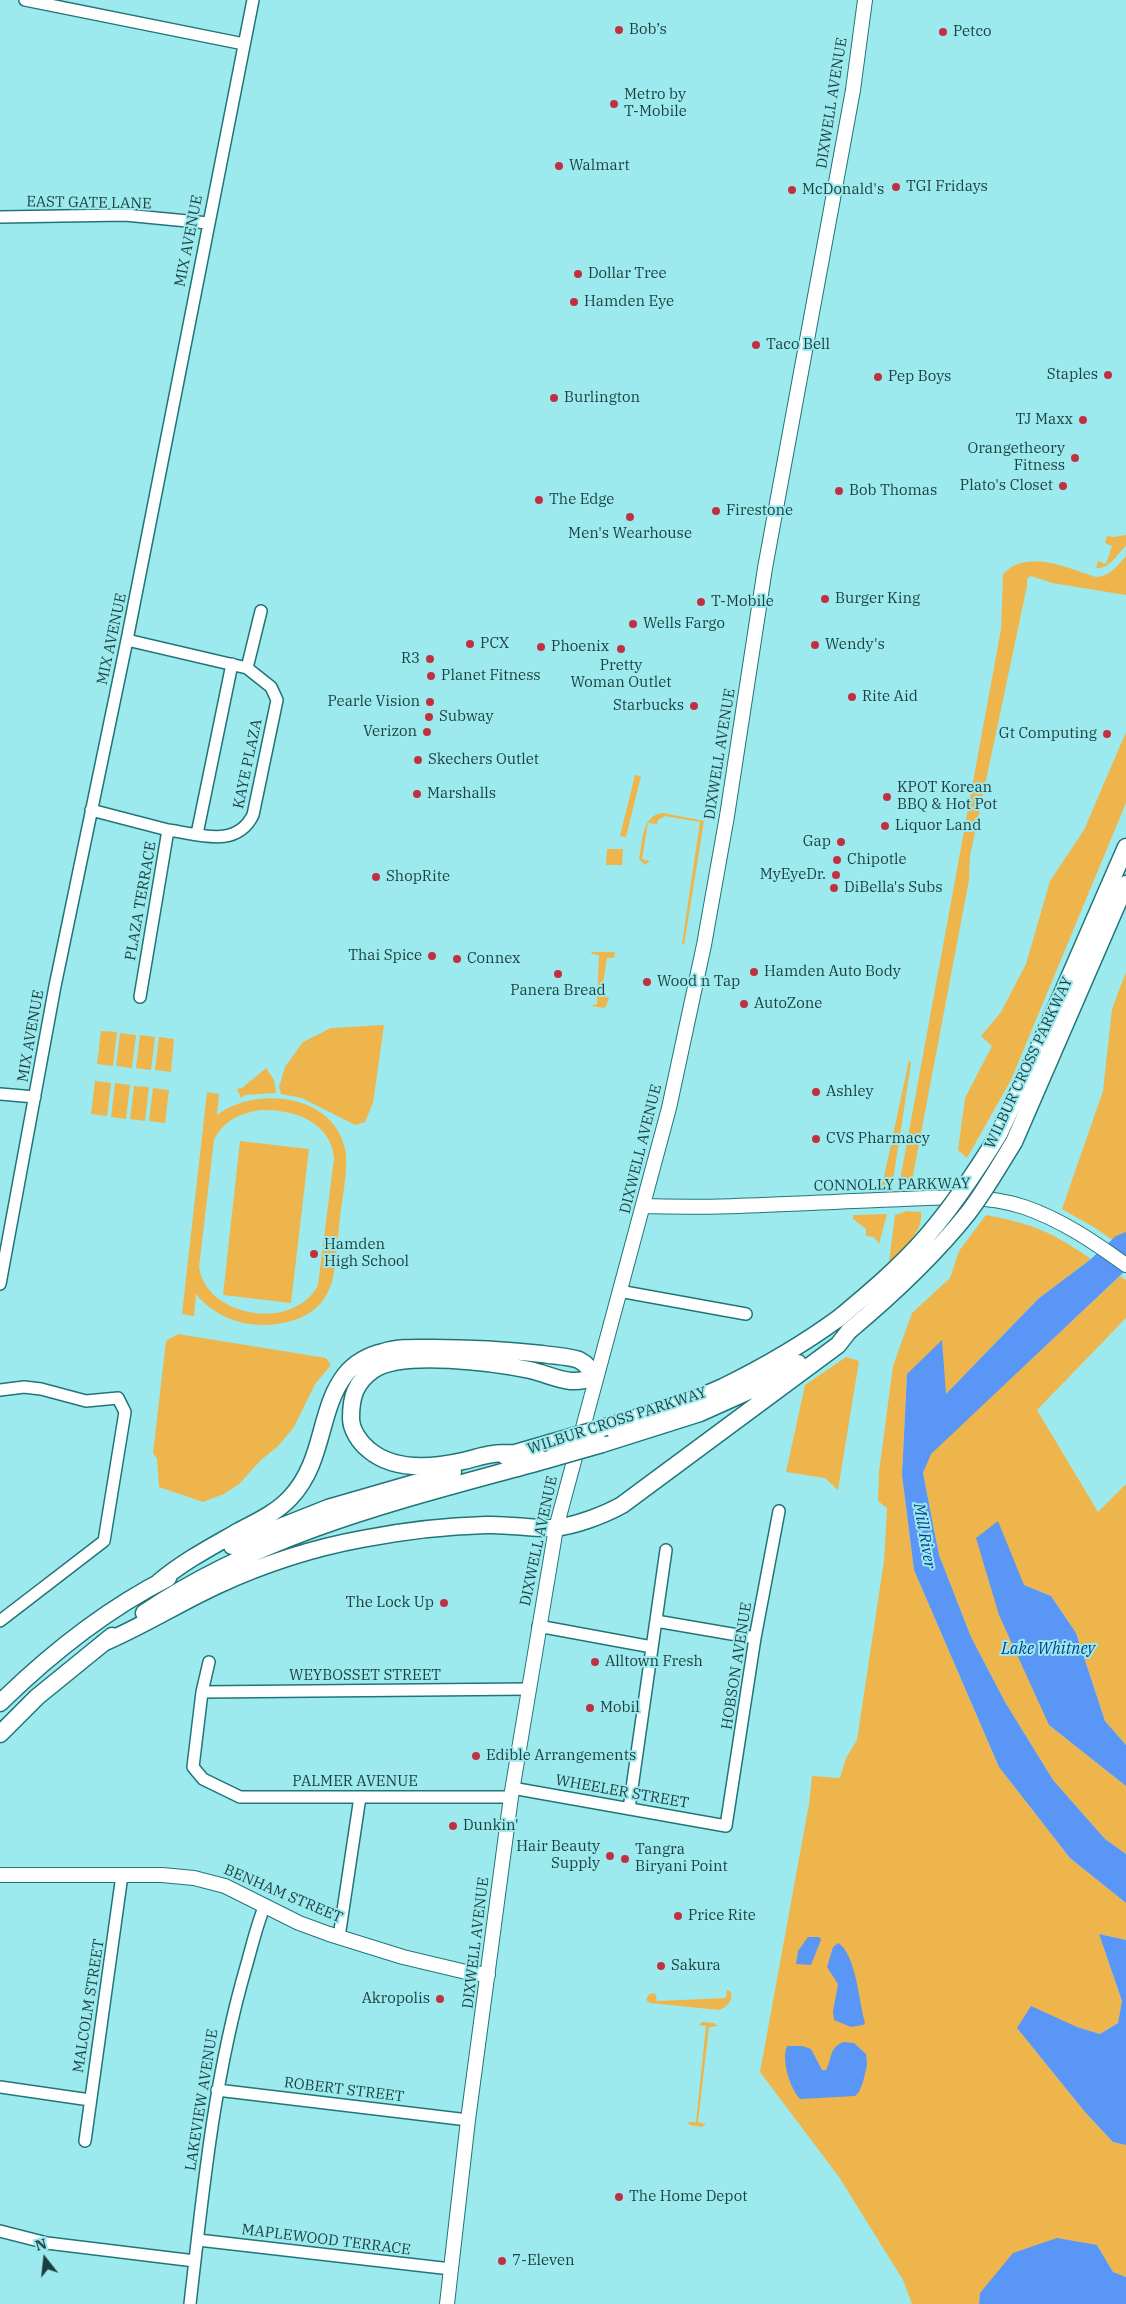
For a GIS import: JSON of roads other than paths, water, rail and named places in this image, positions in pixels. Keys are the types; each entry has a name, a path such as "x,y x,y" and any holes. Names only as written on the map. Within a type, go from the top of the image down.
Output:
{"highway":[{"name":"WILBUR CROSS PARKWAY","path":"0,1734 37,1697 103,1643 167,1598 207,1574 261,1548 380,1506 602,1444 700,1413 749,1391 806,1359 844,1325 925,1238 954,1204 979,1168 999,1134 1027,1074 1126,847"},
{"name":"WILBUR CROSS PARKWAY","path":"0,1703 36,1669 83,1631 159,1582 258,1534 328,1508 661,1410 722,1388 803,1344 844,1325 893,1294 938,1248 968,1212 1014,1142 1126,884"},
{"path":"103,1643 135,1630 219,1585 264,1566 311,1551 362,1538 424,1529 488,1524 556,1528 606,1514 622,1505 838,1345 844,1325"},
{"path":"159,1582 180,1564 268,1515 289,1500 302,1483 313,1462 334,1395 345,1375 363,1360 384,1351 413,1348 462,1348 516,1351 579,1360 588,1366 595,1376 575,1383 531,1370 490,1364 448,1360 406,1360 380,1365 362,1378 352,1398 351,1422 360,1444 378,1458 404,1466 433,1466 492,1454 515,1453"}],"main road":[{"name":"DIXWELL AVENUE","path":"447,2304 468,2120 511,1793 538,1626 556,1528 595,1376 669,1108 704,945 727,816 765,568 852,90 865,0"},
{"name":"CONNOLLY PARKWAY","path":"643,1206 700,1208 931,1198 984,1200 1023,1207 1073,1229 1126,1265"},
{"name":"BENHAM STREET","path":"0,1875 122,1875 194,1878 226,1886 299,1922 339,1937 403,1957 466,1972 488,1975"}],"street":[{"path":"25,0 244,44"},
{"name":"MIX AVENUE","path":"0,1284 55,986 127,640 253,0"},
{"name":"EAST GATE LANE","path":"0,217 125,215 208,223"},
{"path":"127,640 247,668 261,611"},
{"path":"197,834 232,664"},
{"name":"KAYE PLAZA","path":"168,830 216,837 232,835 248,826 253,815 277,700 271,687 247,668"},
{"name":"PLAZA TERRACE","path":"91,810 168,830 140,997"},
{"path":"0,1094 35,1097"},
{"path":"619,1291 746,1314"},
{"path":"0,1390 24,1387 53,1392 86,1401 118,1398 125,1412 104,1541 0,1621"},
{"name":"HOBSON AVENUE","path":"726,1826 755,1638 779,1511"},
{"path":"629,1809 666,1550"},
{"path":"656,1621 755,1638"},
{"path":"538,1626 652,1647"},
{"path":"202,1692 209,1662"},
{"name":"WEYBOSSET STREET","path":"202,1692 529,1689"},
{"name":"PALMER AVENUE","path":"202,1692 193,1767 203,1779 240,1797 360,1797 511,1793"},
{"name":"WHEELER STREET","path":"511,1793 629,1809 726,1826"},
{"path":"339,1937 360,1797"},
{"name":"MALCOLM STREET","path":"85,2141 122,1875"},
{"name":"LAKEVIEW AVENUE","path":"190,2304 217,2090 232,2015 265,1905"},
{"path":"0,2087 90,2100"},
{"name":"ROBERT STREET","path":"217,2090 468,2120"},
{"path":"0,2231 47,2243 195,2261"},
{"name":"MAPLEWOOD TERRACE","path":"198,2240 451,2269"}],"water":[{"name":"Mill River","path":"1126,1232 1126,1270 931,1454 923,1473 939,1555 971,1637 1005,1702 1053,1780 1105,1839 1126,1854 1126,1903 1070,1858 999,1767 914,1570 902,1475 907,1374 942,1340 946,1394 1038,1299 1091,1259 1116,1236"},
{"name":"Lake Whitney","path":"998,1521 1024,1585 1051,1596 1076,1633 1105,1721 1126,1745 1126,1786 1049,1725 999,1615 976,1538"},
{"path":"1099,1934 1126,1940 1126,2145 1113,2142 1085,2112 1017,2028 1031,2006 1077,2027 1100,2034 1118,2023 1122,2001"},
{"path":"808,1937 819,1937 821,1940 811,1965 796,1964 798,1951"},
{"path":"838,1943 844,1948 853,1967 865,2023 863,2025 851,2027 834,2020 833,2011 838,1984 827,1967 833,1947"},
{"path":"843,2042 854,2043 866,2054 867,2065 859,2092 855,2096 800,2099 793,2088 786,2066 785,2052 787,2046 802,2046 811,2049 822,2070 826,2070 835,2047"},
{"path":"1057,2238 1097,2245 1113,2272 1126,2277 1126,2304 979,2304 980,2293 1013,2253"}],"place":[{"name":"Bob’s","path":"619,30"},
{"name":"Petco","path":"943,32"},
{"name":"Metro by T-Mobile","path":"614,104"},
{"name":"Walmart","path":"559,166"},
{"name":"TGI Fridays","path":"896,187"},
{"name":"McDonald's","path":"792,190"},
{"name":"Dollar Tree","path":"578,274"},
{"name":"Hamden Eye","path":"574,302"},
{"name":"Taco Bell","path":"756,345"},
{"name":"Staples","path":"1108,375"},
{"name":"Pep Boys","path":"878,377"},
{"name":"Burlington","path":"554,398"},
{"name":"TJ Maxx","path":"1083,420"},
{"name":"Orangetheory Fitness","path":"1075,458"},
{"name":"Plato's Closet","path":"1063,486"},
{"name":"Bob Thomas","path":"839,491"},
{"name":"The Edge","path":"539,500"},
{"name":"Firestone","path":"716,511"},
{"name":"Men's Wearhouse","path":"630,517"},
{"name":"Burger King","path":"825,599"},
{"name":"T-Mobile","path":"701,602"},
{"name":"Wells Fargo","path":"633,624"},
{"name":"PCX","path":"470,644"},
{"name":"Wendy's","path":"815,645"},
{"name":"Phoenix","path":"541,647"},
{"name":"Pretty Woman Outlet","path":"621,649"},
{"name":"R3","path":"430,659"},
{"name":"Planet Fitness","path":"431,676"},
{"name":"Rite Aid","path":"852,697"},
{"name":"Pearle Vision","path":"430,702"},
{"name":"Starbucks","path":"694,706"},
{"name":"Subway","path":"429,717"},
{"name":"Verizon","path":"427,732"},
{"name":"Gt Computing","path":"1107,734"},
{"name":"Skechers Outlet","path":"418,760"},
{"name":"Marshalls","path":"417,794"},
{"name":"KPOT Korean BBQ & Hot Pot","path":"887,797"},
{"name":"Liquor Land","path":"885,826"},
{"name":"Gap","path":"841,842"},
{"name":"Chipotle","path":"837,860"},
{"name":"MyEyeDr.","path":"836,875"},
{"name":"ShopRite","path":"376,877"},
{"name":"DiBella's Subs","path":"834,888"},
{"name":"Thai Spice","path":"432,956"},
{"name":"Connex","path":"457,959"},
{"name":"Hamden Auto Body","path":"754,972"},
{"name":"Panera Bread","path":"558,974"},
{"name":"Wood n Tap","path":"647,982"},
{"name":"AutoZone","path":"744,1004"},
{"name":"Ashley","path":"816,1092"},
{"name":"CVS Pharmacy","path":"816,1139"},
{"name":"Hamden High School","path":"314,1254"},
{"name":"The Lock Up","path":"444,1603"},
{"name":"Alltown Fresh","path":"595,1662"},
{"name":"Mobil","path":"590,1708"},
{"name":"Edible Arrangements","path":"476,1756"},
{"name":"Dunkin'","path":"453,1826"},
{"name":"Hair Beauty Supply","path":"610,1856"},
{"name":"Tangra Biryani Point","path":"625,1859"},
{"name":"Price Rite","path":"678,1916"},
{"name":"Sakura","path":"661,1966"},
{"name":"Akropolis","path":"440,1999"},
{"name":"The Home Depot","path":"619,2197"},
{"name":"7-Eleven","path":"502,2261"}]}
